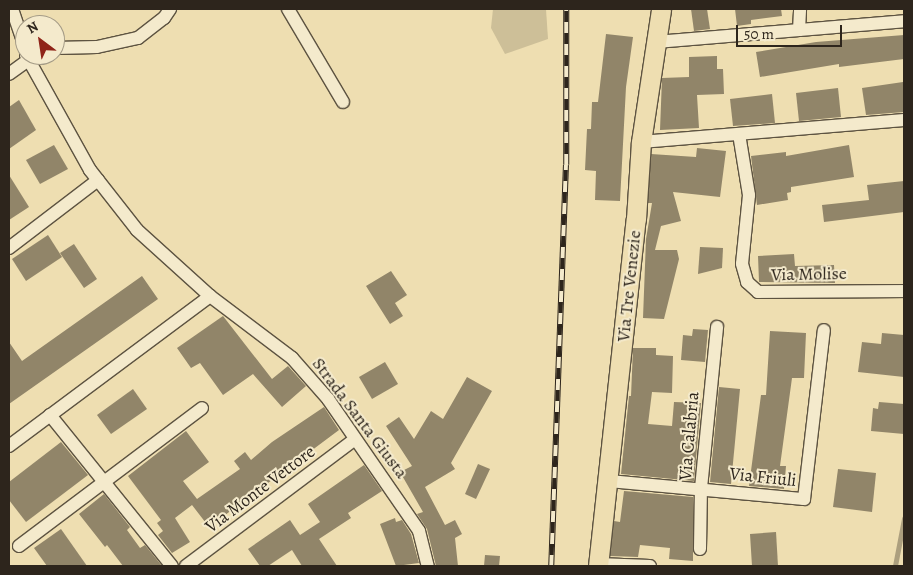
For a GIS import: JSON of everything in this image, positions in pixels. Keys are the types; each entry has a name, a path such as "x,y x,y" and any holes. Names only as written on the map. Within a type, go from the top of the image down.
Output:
{"main road":[{"name":"Via Tre Venezie","path":"598,565 609,481 641,142 661,9"}],"street":[{"path":"65,48 97,47 138,38 164,18 170,9"},
{"path":"288,9 343,102"},
{"path":"799,30 800,9"},
{"path":"656,42 904,21"},
{"name":"Strada Santa Giusta","path":"9,74 19,65"},
{"name":"Strada Santa Giusta","path":"30,65 98,180 137,230 210,296 292,358 328,399 419,531 428,566"},
{"path":"641,142 904,120"},
{"name":"Via Molise","path":"739,134 749,195 742,264 747,282 758,292 904,291"},
{"path":"9,248 98,180"},
{"path":"9,446 210,296"},
{"name":"Via Calabria","path":"700,549 701,488 717,326"},
{"name":"Via Friuli","path":"609,481 804,499 824,330"},
{"path":"19,546 202,408"},
{"path":"50,415 103,483 172,566"},
{"name":"Via Monte Vettore","path":"186,566 355,439"},
{"name":"Via Tre Venezie","path":"598,565 650,566"}],"shaded area":[{"path":"493,9 546,9 548,39 505,54 491,28"}],"building":[{"path":"691,9 707,9 710,29 694,31"},
{"path":"735,9 781,9 782,16 751,20 751,24 737,26"},
{"path":"606,34 633,37 626,87 620,201 595,200 596,171 585,170 587,129 591,129 592,102 598,102"},
{"path":"904,35 904,59 839,67 839,64 760,77 756,52 816,42"},
{"path":"717,56 717,69 723,69 724,94 697,95 699,128 660,130 662,78 689,77 689,57"},
{"path":"903,82 904,112 866,115 862,88"},
{"path":"838,88 841,117 799,121 796,93"},
{"path":"772,94 775,123 733,126 730,99"},
{"path":"19,100 36,130 9,149 9,107"},
{"path":"54,145 68,169 40,184 26,160"},
{"path":"849,145 854,177 791,187 791,192 787,193 788,200 757,205 751,156 786,152 786,156"},
{"path":"697,148 726,151 720,197 673,192 681,221 661,226 655,250 677,250 679,259 664,319 643,318 646,239 652,203 648,203 651,154 696,157"},
{"path":"9,175 29,207 9,220"},
{"path":"904,181 904,212 824,222 822,205 869,200 867,185"},
{"path":"48,235 62,257 26,281 12,259"},
{"path":"74,244 97,279 84,288 60,253"},
{"path":"700,247 723,248 722,268 698,274"},
{"path":"794,254 795,266 834,265 835,283 759,282 758,256"},
{"path":"391,271 407,295 395,303 403,316 390,324 366,286"},
{"path":"142,276 158,299 9,404 9,342 22,361"},
{"path":"223,316 272,379 288,366 306,386 282,407 253,374 223,395 200,363 191,368 177,348"},
{"path":"693,329 708,330 705,362 681,360 683,335 692,336"},
{"path":"770,331 806,333 804,378 792,378 780,466 786,466 784,489 749,486 761,395 766,395"},
{"path":"882,333 904,335 904,377 858,372 862,342 881,344"},
{"path":"633,348 656,348 656,355 673,356 672,393 652,392 648,424 672,426 674,402 701,403 694,481 621,474 629,396 631,396"},
{"path":"385,362 398,384 372,399 359,377"},
{"path":"467,377 492,391 451,463 455,469 425,487 445,525 455,520 462,534 455,538 458,566 436,566 427,529 417,514 423,512 400,472 412,466 386,426 399,417 414,439 431,411 443,419"},
{"path":"719,387 740,389 731,484 710,482"},
{"path":"133,389 147,409 111,434 97,415"},
{"path":"879,402 904,404 904,434 871,431 873,408 878,409"},
{"path":"324,407 339,430 209,527 192,505 175,518 190,542 172,553 158,535 163,531 157,523 161,520 128,476 186,431 209,462 183,481 197,499 240,469 234,461 245,452 251,460 272,442"},
{"path":"61,442 88,475 26,522 9,500 9,482"},
{"path":"478,464 490,469 476,499 465,494"},
{"path":"364,465 382,491 348,513 351,518 319,539 337,566 302,566 292,550 268,566 260,566 248,549 290,520 300,535 320,522 308,504"},
{"path":"838,469 876,473 872,512 833,507"},
{"path":"624,491 693,497 693,561 669,559 670,548 640,545 638,557 610,556 614,521 620,522"},
{"path":"104,494 130,527 127,530 140,548 145,545 162,566 123,566 107,545 105,547 79,514"},
{"path":"395,518 396,522 402,520 411,534 419,563 396,566 380,524"},
{"path":"61,529 87,566 47,566 34,548"},
{"path":"776,532 778,566 752,566 750,534"},
{"path":"485,555 500,556 499,566 484,566"}],"waterway":[{"path":"895,566 904,519"}],"railway":[{"path":"551,566 566,165 566,9"}]}
